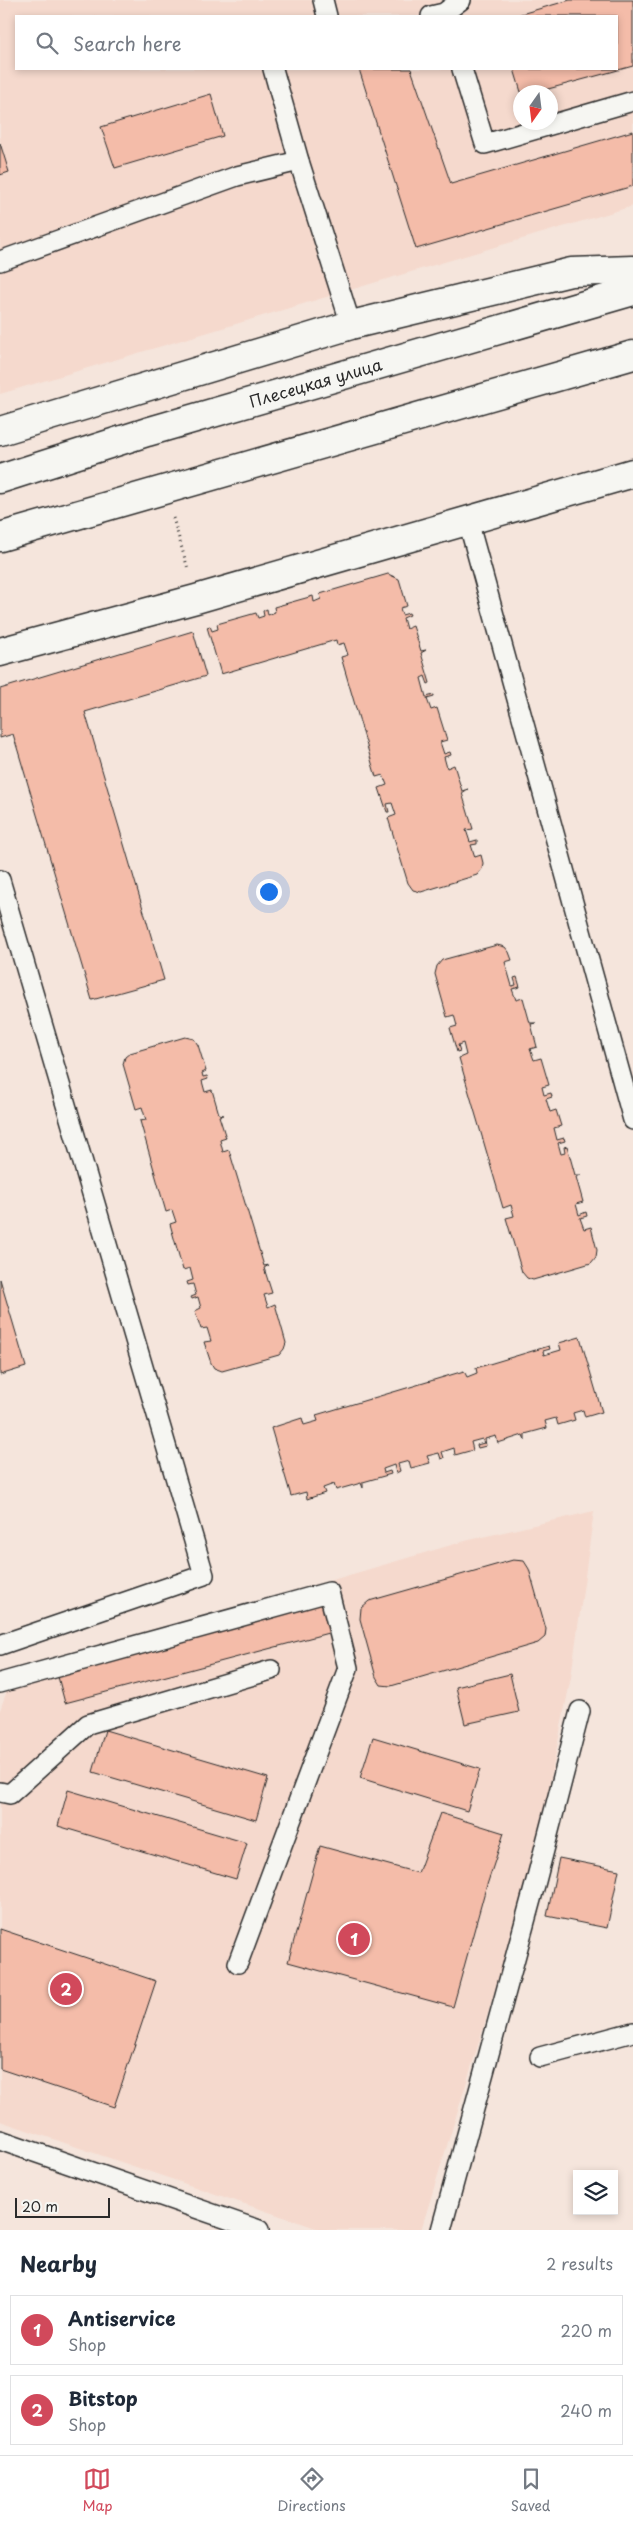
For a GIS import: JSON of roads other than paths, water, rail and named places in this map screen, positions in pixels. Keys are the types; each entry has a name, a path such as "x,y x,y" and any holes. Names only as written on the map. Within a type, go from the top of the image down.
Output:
{"street":[{"path":"0,431 351,324 571,272 633,270"},
{"name":"Плесецкая улица","path":"0,479 147,432 633,291"},
{"path":"0,537 633,355"},
{"path":"0,652 633,473"}],"lane":[{"path":"322,0 327,15"},
{"path":"440,15 461,0"},
{"path":"273,70 299,161 351,324"},
{"path":"462,70 485,144 633,101"},
{"path":"0,261 220,182 299,161"},
{"path":"468,521 633,1120"},
{"path":"0,880 204,1575 0,1645"},
{"path":"0,1683 329,1592 348,1668 238,1963"},
{"path":"0,1792 10,1794 88,1724 271,1670"},
{"path":"441,2230 534,1890 580,1711"},
{"path":"540,2057 633,2032"},
{"path":"0,2140 259,2230"}],"place":[{"name":"Antiservice","path":"354,1939"},
{"name":"Bitstop","path":"66,1989"}]}
